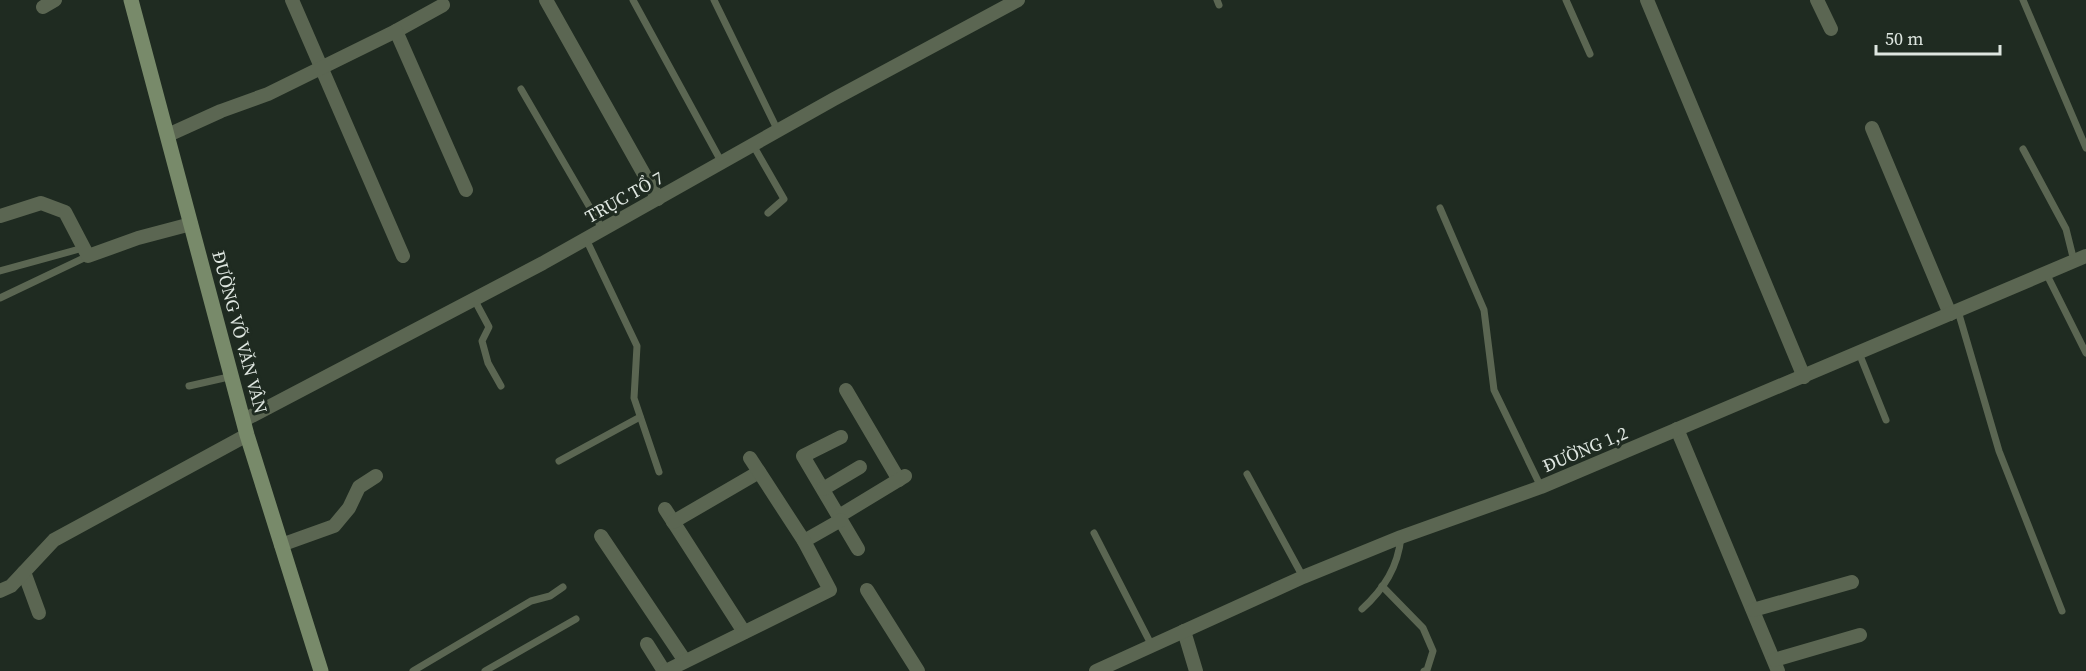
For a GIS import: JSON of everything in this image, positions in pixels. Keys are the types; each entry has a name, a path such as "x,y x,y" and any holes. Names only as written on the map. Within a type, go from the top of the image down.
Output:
{"street":[{"name":"ĐƯỜNG VÕ VĂN VÂN","path":"131,0 247,435 321,671"},
{"path":"292,0 403,256"},
{"path":"546,0 658,199"},
{"name":"TRỤC TỔ 7","path":"244,420 603,230 1018,0"},
{"path":"1647,0 1804,376"},
{"path":"1817,0 1831,30"},
{"path":"168,135 221,111 268,94 396,31 443,5"},
{"path":"396,31 466,190"},
{"path":"1872,128 1954,312"},
{"path":"0,216 40,203 65,212 85,252 192,224"},
{"name":"ĐƯỜNG 1,2","path":"1096,671 1303,577 1401,537 1541,487 2080,259"},
{"path":"804,541 902,478 846,390"},
{"path":"1677,429 1776,665 1860,635"},
{"path":"0,591 11,586 54,540 247,435"},
{"path":"841,436 803,456 858,549"},
{"path":"647,644 665,671 830,590 804,541 750,458"},
{"path":"823,489 860,467"},
{"path":"673,522 759,472"},
{"path":"281,545 334,526 349,508 359,487 376,476"},
{"path":"665,509 744,632"},
{"path":"601,536 685,661"},
{"path":"24,572 39,613"},
{"path":"1752,610 1852,582"},
{"path":"867,590 918,671"},
{"path":"1184,631 1196,671"},
{"path":"1127,657 1131,671"}],"lane":[{"path":"633,0 722,163"},
{"path":"714,0 778,131"},
{"path":"1566,0 1590,54"},
{"path":"2023,0 2086,148"},
{"path":"521,89 603,230"},
{"path":"753,145 784,199 768,213"},
{"path":"2023,149 2080,259"},
{"path":"1440,208 1484,310 1494,390 1541,487"},
{"path":"586,239 637,346 634,398 660,472"},
{"path":"0,271 85,252"},
{"path":"0,298 85,252"},
{"path":"2046,273 2086,352"},
{"path":"474,299 489,327 482,341 488,363 501,387"},
{"path":"1954,312 1999,451 2062,611"},
{"path":"1859,353 1886,420"},
{"path":"189,386 232,376"},
{"path":"559,461 640,417"},
{"path":"1247,474 1303,577"},
{"path":"1094,533 1152,646"},
{"path":"1362,609 1383,586 1399,559 1401,537"},
{"path":"413,671 531,602 549,596 563,586"},
{"path":"1383,586 1423,628 1433,651 1424,671"},
{"path":"485,671 576,619"}]}
